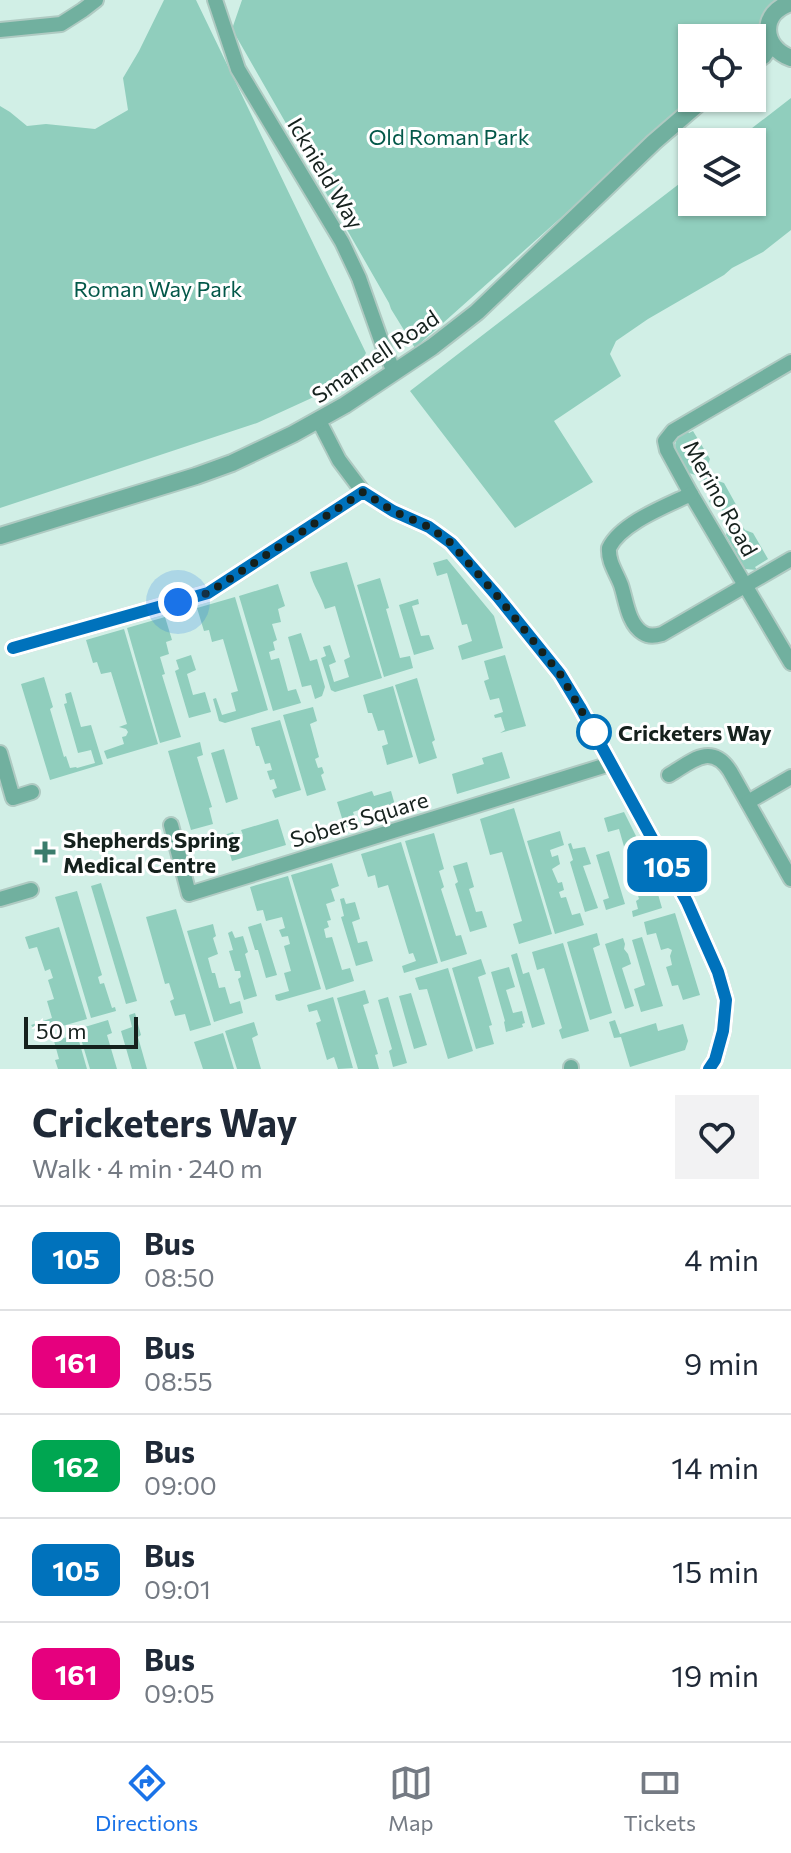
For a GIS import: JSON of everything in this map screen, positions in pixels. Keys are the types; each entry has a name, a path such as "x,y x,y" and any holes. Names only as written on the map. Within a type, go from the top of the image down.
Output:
{"street":[{"path":"0,30 61,24 96,0"},
{"name":"Icknield Way","path":"215,0 238,69 342,242 359,278 394,372"},
{"path":"791,3 778,8 768,26 771,45 780,54 791,58"},
{"path":"766,52 771,45"},
{"name":"Smannell Road","path":"0,536 196,476 242,458 319,421 368,391 477,312 689,112"},
{"name":"Merino Road","path":"791,362 673,431 665,441 691,494 791,663"},
{"path":"319,421 339,460 363,492 393,511 429,527 451,543 560,674 580,707 687,902 718,972 726,1000 723,1031 715,1060 709,1069"},
{"path":"13,648 208,593 363,492"},
{"path":"691,494 630,526 616,536 609,548 611,564 628,609 638,629 647,635 662,634 791,559"},
{"path":"0,753 13,798 32,792"},
{"path":"669,775 700,757 711,755 724,763 791,879"},
{"name":"Sobers Square","path":"171,825 189,894 610,764"},
{"path":"748,802 791,777"},
{"path":"0,899 31,890"}],"green space":[{"name":"Roman Way Park","path":"164,0 196,0 366,353 351,380 257,423 0,508 0,106 27,126 46,124 95,129 128,110 123,78"},
{"name":"Old Roman Park","path":"242,0 791,0 766,36 766,24 678,24 679,112 415,348 232,29"},
{"path":"791,98 791,230 763,252 616,341 610,354 621,376 554,421 593,482 515,528 410,391 678,185 678,216 766,216 766,128 752,128"},
{"path":"686,429 689,433 693,431 710,459 707,467 715,480 724,483 739,510 737,518 745,530 753,533 768,559 755,567 757,570 745,569 726,535 729,523 720,506 709,502 712,494 702,477 689,473 678,456 676,440"},
{"path":"447,559 494,616 503,648 462,660 458,646 472,641 467,624 462,625 447,573 437,576 433,563"},
{"path":"347,562 382,678 335,692 331,690 321,658 326,656 323,647 330,645 336,662 329,665 334,682 349,677 344,660 350,657 335,606 325,609 310,572"},
{"path":"380,578 400,658 410,656 413,668 384,677 357,585"},
{"path":"278,584 285,606 278,609 281,622 272,624 277,640 273,642 275,650 269,652 271,660 279,658 288,691 296,689 301,703 273,711 239,596"},
{"path":"235,597 268,710 225,723 219,721 213,699 216,698 222,715 236,711 231,693 238,691 223,639 212,642 209,630 204,631 197,608"},
{"path":"418,599 419,604 412,606 421,636 429,635 434,649 414,655 399,605"},
{"path":"165,617 172,640 166,642 169,654 160,657 165,674 162,675 181,737 160,743 127,628"},
{"path":"124,629 158,744 107,759 104,751 124,744 122,737 128,732 119,727 127,724 111,672 101,674 97,662 93,663 86,640"},
{"path":"301,633 310,661 317,659 325,687 322,696 315,699 311,685 302,687 288,637"},
{"path":"191,655 196,670 187,674 193,695 205,692 211,712 189,718 175,671 179,669 176,660"},
{"path":"505,655 526,726 500,733 505,730 501,717 495,718 494,715 503,712 499,698 490,700 484,681 489,679 484,661"},
{"path":"44,677 53,707 50,709 70,768 95,763 91,750 78,753 64,704 67,703 65,694 71,692 81,727 91,725 103,764 50,780 21,684"},
{"path":"417,678 435,740 432,742 437,758 419,764 395,685"},
{"path":"393,686 413,757 387,765 382,746 388,744 384,730 378,731 363,695"},
{"path":"313,707 317,721 310,724 319,757 315,759 318,768 322,767 326,790 307,796 283,715"},
{"path":"280,720 301,790 275,798 272,790 277,788 267,771 272,770 270,763 265,764 251,728"},
{"path":"200,742 203,755 197,757 212,807 209,808 213,824 191,830 168,751"},
{"path":"224,749 238,799 226,803 211,753"},
{"path":"502,752 510,778 457,794 452,774 484,764 482,758"},
{"path":"372,791 374,796 391,791 397,812 369,821 365,808 353,812 357,825 345,828 337,802"},
{"path":"514,808 552,934 519,944 513,924 522,921 502,852 490,855 480,819"},
{"path":"624,812 648,860 662,908 633,917 632,911 638,909 636,901 639,899 619,829 608,832 604,818"},
{"path":"278,819 286,845 232,861 224,835 233,832 235,837 243,835 241,830"},
{"path":"560,831 564,845 550,850 552,857 558,855 560,864 552,869 558,883 562,882 564,890 559,892 561,898 566,897 572,915 580,913 584,925 555,934 527,841"},
{"path":"434,833 444,869 439,871 444,887 441,889 456,936 461,935 467,954 441,962 405,841"},
{"path":"401,842 438,963 404,973 402,966 416,961 413,953 409,954 388,885 378,888 375,875 368,877 361,854"},
{"path":"571,843 573,849 585,847 591,864 583,866 598,908 585,912 570,862 573,860 568,844"},
{"path":"609,851 625,904 606,910 603,900 609,898 596,855"},
{"path":"467,862 474,887 469,889 476,912 482,911 487,927 470,932 455,884 458,882 453,866"},
{"path":"332,863 339,886 331,889 335,901 326,904 331,920 327,921 329,927 324,929 326,938 332,937 342,970 350,968 354,981 326,990 291,875"},
{"path":"288,876 321,989 279,1001 275,995 289,991 284,973 291,971 284,946 290,944 288,936 282,937 279,930 285,928 282,917 266,921 263,910 257,911 250,887"},
{"path":"101,883 137,1001 126,1004 91,886"},
{"path":"77,891 102,975 98,977 100,984 104,983 112,1008 115,1007 116,1011 91,1018 55,897"},
{"path":"344,898 346,904 355,902 360,919 352,922 358,943 367,941 373,961 356,966 341,917 344,916 340,899"},
{"path":"176,909 211,1025 190,1031 185,1014 175,1016 170,1001 174,999 169,983 165,984 146,917"},
{"path":"675,913 700,995 683,1000 678,985 672,986 666,967 672,965 672,950 661,950 656,933 647,935 644,922"},
{"path":"261,923 277,975 266,978 248,927"},
{"path":"213,924 218,954 208,958 212,973 215,973 219,988 225,987 230,1004 240,1001 243,1013 214,1022 187,931"},
{"path":"59,927 87,1019 38,1033 31,1025 52,1018 47,1001 54,999 48,980 53,978 50,969 45,971 37,947 29,949 25,937"},
{"path":"232,931 235,938 243,936 257,996 244,1000 238,979 241,977 240,971 235,971 229,951 233,950 228,933"},
{"path":"597,933 600,945 593,948 612,1013 590,1020 567,942"},
{"path":"642,937 663,1006 641,1012 634,989 645,985 632,940"},
{"path":"623,938 631,964 622,968 634,1006 625,1009 605,944"},
{"path":"563,943 589,1031 562,1039 559,1030 562,1028 544,968 537,970 532,952"},
{"path":"517,953 523,974 529,972 545,1024 532,1028 511,955"},
{"path":"481,959 486,974 478,977 492,1025 489,1026 494,1044 476,1049 452,968"},
{"path":"509,967 515,987 506,990 513,1013 522,1011 525,1023 523,1027 506,1032 491,972"},
{"path":"448,968 473,1051 448,1059 427,989 419,990 415,978"},
{"path":"365,990 369,1003 363,1005 378,1054 375,1055 379,1069 358,1069 337,998"},
{"path":"411,993 427,1045 414,1049 399,996"},
{"path":"333,997 353,1068 338,1069 334,1057 327,1060 316,1023 321,1021 317,1010 309,1012 307,1005"},
{"path":"388,997 407,1063 393,1067 389,1051 392,1049 378,1000"},
{"path":"135,1013 147,1069 132,1069 121,1031 132,1027 129,1015"},
{"path":"108,1020 112,1033 107,1035 117,1069 90,1069 78,1029"},
{"path":"615,1020 620,1034 656,1023 658,1031 683,1024 688,1041 685,1050 630,1067 621,1037 614,1038 609,1022"},
{"path":"254,1022 258,1035 252,1038 261,1069 237,1069 225,1031"},
{"path":"223,1033 234,1069 203,1069 194,1042"},
{"path":"77,1034 87,1069 58,1069 55,1060 59,1059 54,1041"}],"bus line":[{"name":"105","path":"13,648 208,593 363,492 393,511 429,527 451,543 560,674 687,902 718,972 726,1000 723,1031 715,1060 709,1069"}],"place":[{"name":"Cricketers Way","path":"594,732"},
{"name":"Shepherds Spring Medical Centre","path":"45,852"}],"route":[{"path":"178,602 208,593 363,492 393,511 429,527 451,543 560,674 594,732"}]}
